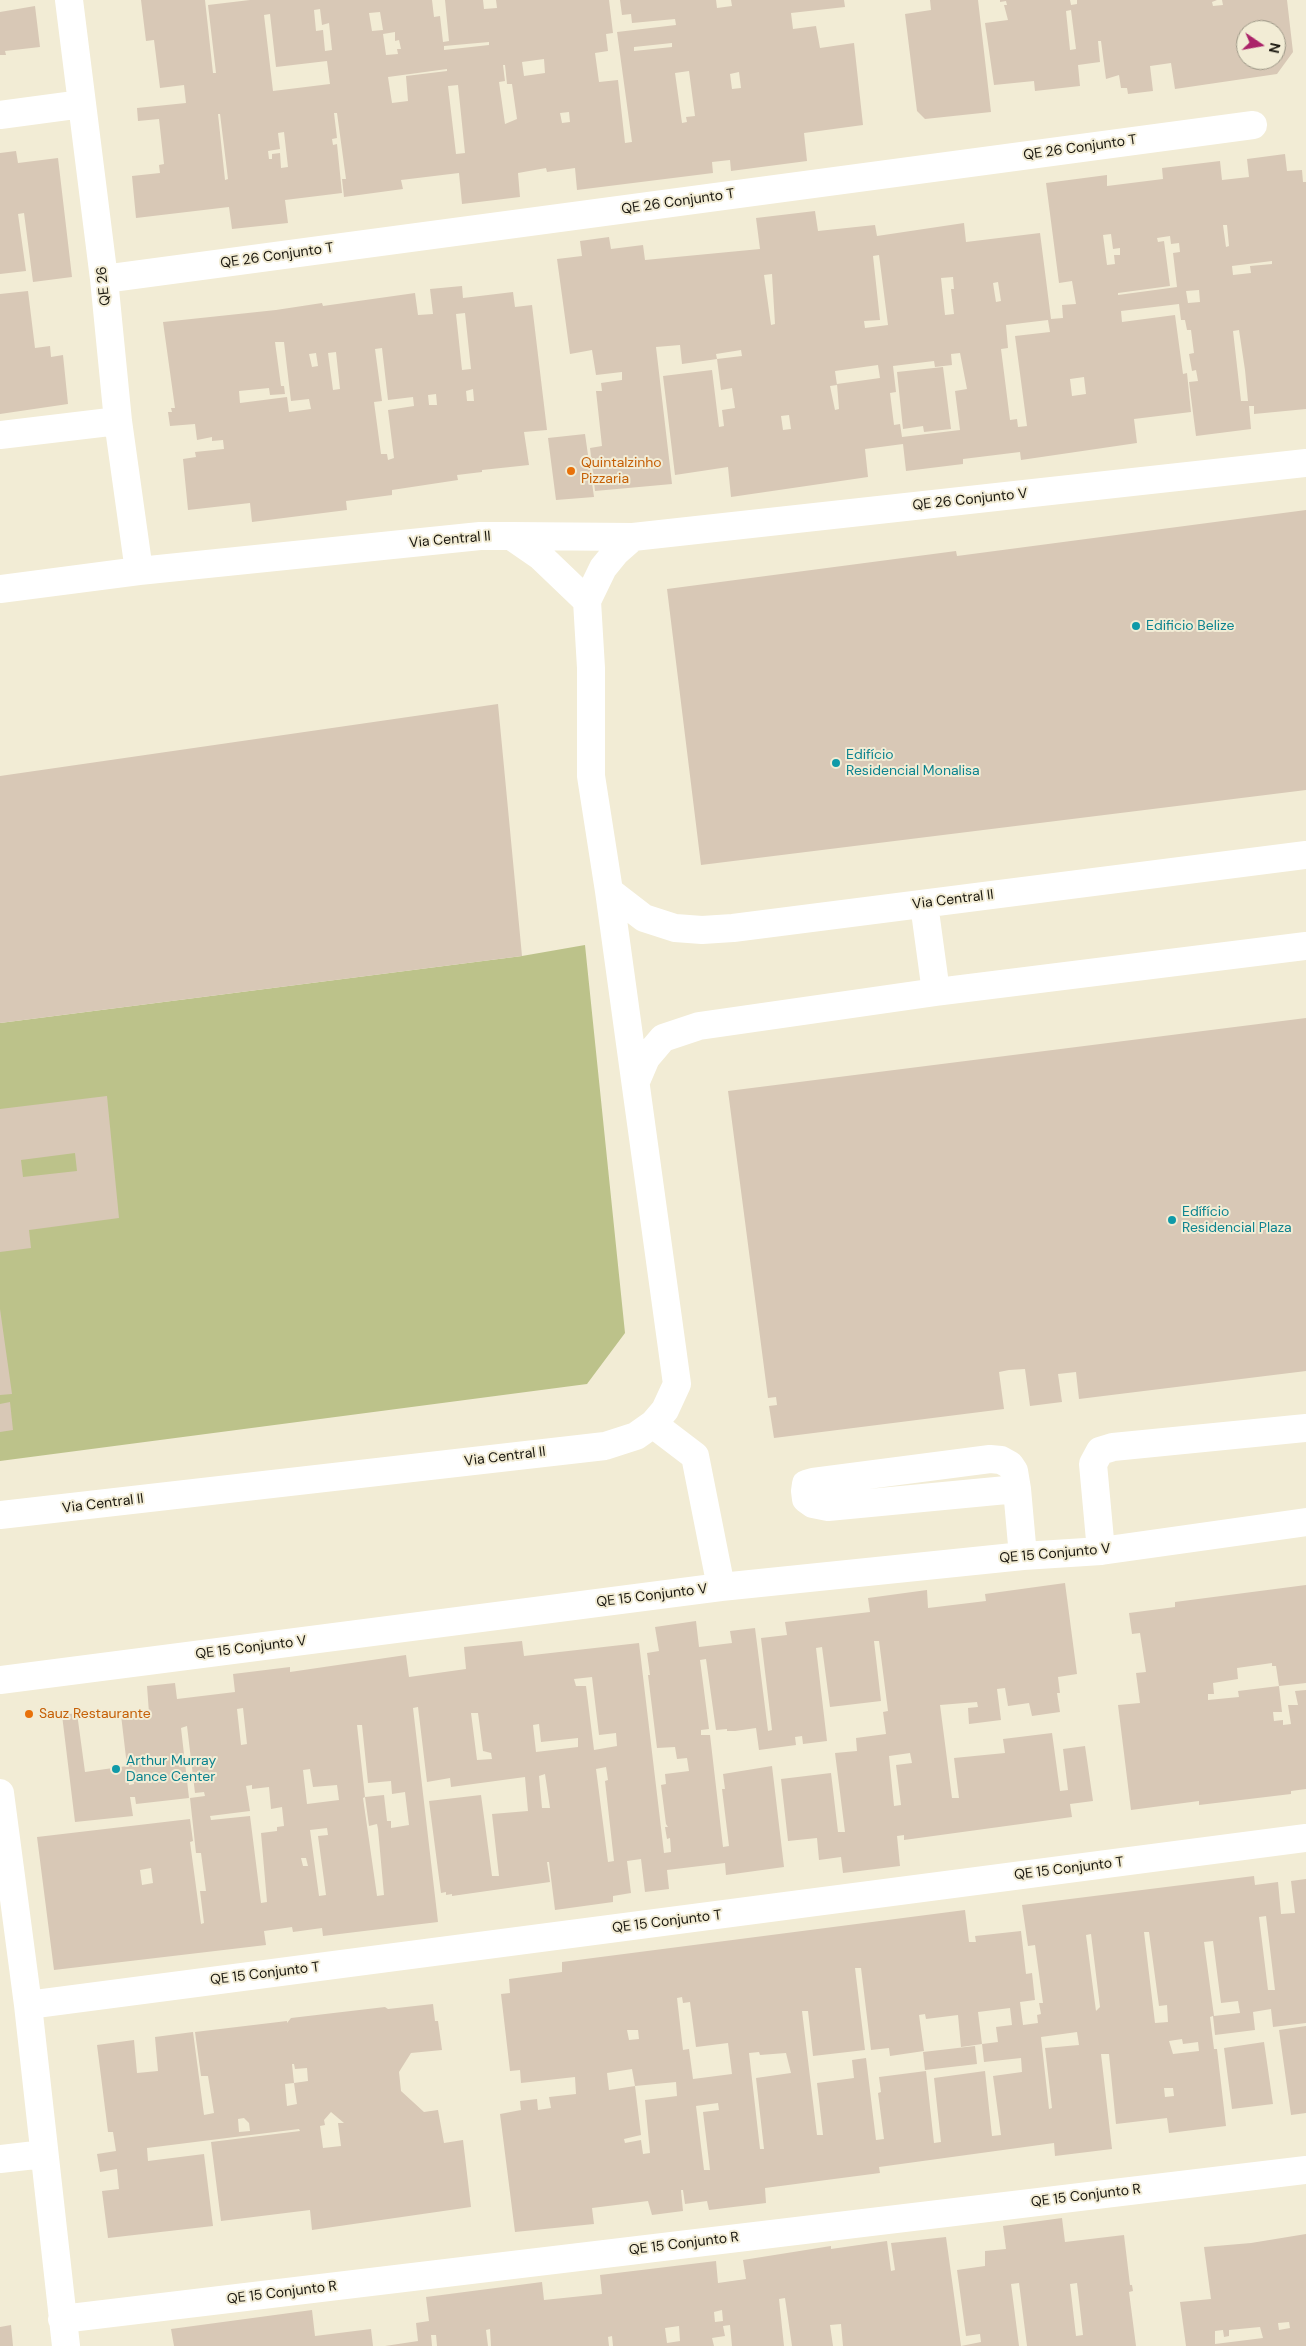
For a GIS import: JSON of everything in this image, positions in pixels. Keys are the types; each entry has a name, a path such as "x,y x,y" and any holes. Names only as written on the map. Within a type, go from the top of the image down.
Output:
{"street":[{"name":"QE 26","path":"69,0 104,279 118,421 139,571"},
{"path":"0,115 82,104"},
{"name":"QE 26 Conjunto T","path":"104,279 1253,125"},
{"path":"0,435 118,421"},
{"name":"QE 26 Conjunto V","path":"511,536 633,537 1306,463"},
{"name":"Via Central II","path":"0,589 139,571 480,536 511,536 540,556 587,601 591,668 591,776 636,1079 677,1384 665,1410 653,1424 636,1436 605,1446 0,1515"},
{"path":"587,601 603,568 616,552 633,537"},
{"name":"Via Central II","path":"609,891 644,918 675,928 702,930 924,904 1306,855"},
{"path":"924,904 936,992"},
{"path":"636,1079 646,1058 663,1038 699,1026 936,992 1306,946"},
{"path":"653,1424 695,1456 721,1587"},
{"path":"1101,1551 1093,1464 1100,1452 1113,1447 1306,1428"},
{"path":"1017,1489 828,1507 813,1504 806,1500 805,1491 806,1484 813,1482 990,1459 1010,1465 1014,1471 1017,1489 1023,1556"},
{"name":"QE 15 Conjunto V","path":"0,1680 721,1587 1023,1556 1101,1551 1306,1522"},
{"path":"0,1793 4,1841 28,2005 66,2346"},
{"name":"QE 15 Conjunto T","path":"28,2005 1306,1838"},
{"path":"0,2159 44,2154"},
{"name":"QE 15 Conjunto R","path":"62,2319 1306,2170"}],"green space":[{"path":"585,945 625,1333 587,1384 0,1461 0,1023 522,956"}],"building":[{"path":"141,0 205,0 213,73 216,73 208,5 250,0 432,0 434,17 440,16 443,42 449,41 445,0 483,0 484,9 497,8 496,0 609,0 613,33 606,34 608,51 595,53 599,82 618,80 625,143 632,142 617,32 676,25 675,19 632,23 631,14 622,15 620,0 716,0 717,8 732,6 731,0 844,0 845,7 791,13 793,29 816,26 820,48 854,43 863,125 804,133 807,161 731,171 730,160 712,162 713,173 577,190 575,168 547,172 546,168 518,173 520,197 462,204 459,173 401,180 403,189 344,197 342,179 346,179 337,113 334,113 337,138 332,139 333,145 337,144 342,193 285,200 288,223 232,229 229,207 136,218 132,176 160,173 159,165 164,164 159,119 138,121 137,108 186,103 184,85 160,88 154,40 146,41","holes":["320,9 322,25 329,23 332,50 325,51 323,30 316,31 314,10","380,12 383,30 372,31 369,13","270,14 276,67 327,61 330,84 273,91 264,15","395,32 395,41 399,40 401,49 397,49 398,54 386,55 383,34","489,42 489,45 444,50 444,46","672,43 672,47 634,51 634,47","544,59 545,73 524,76 522,62","503,65 505,65 507,84 512,84 517,119 505,124 499,82 505,81","447,69 447,71 406,76 408,101 392,103 388,77","689,71 695,116 686,117 687,122 682,123 675,73","739,72 741,88 732,89 730,74","458,85 465,153 456,154 448,86","569,112 570,122 562,123 560,113","218,114 220,114 228,179 225,180","284,132 288,167 281,168 280,153 272,154 272,159 269,159 268,151 280,149 278,133"]},
{"path":"930,0 978,0 991,112 925,119 917,111 905,14 931,10"},
{"path":"1000,0 1070,0 1071,5 1077,4 1077,0 1217,0 1212,2 1213,6 1223,5 1222,0 1287,0 1293,52 1286,62 1286,20 1236,20 1236,70 1280,70 1277,74 1175,89 1171,63 1150,66 1153,91 1128,94 1127,88 1121,88 1119,75 1106,79 1101,41 1098,41 1100,62 1078,65 1080,86 1035,91 1034,81 994,85 985,23 1008,20 1004,5 1007,5 1006,1 1000,2","holes":["1071,10 1076,49 1070,50 1066,11"]},
{"path":"35,6 40,47 5,51 6,55 0,55 0,12"},
{"path":"16,151 18,163 58,158 72,277 33,282 24,213 18,214 26,271 0,274 0,153"},
{"path":"1285,154 1287,171 1302,170 1303,182 1306,182 1306,409 1254,414 1254,406 1249,406 1251,429 1196,436 1189,382 1198,381 1196,370 1192,371 1189,354 1194,353 1191,330 1187,330 1185,320 1181,320 1179,304 1121,311 1122,322 1175,315 1183,374 1187,373 1191,412 1134,419 1137,443 1021,460 1020,452 963,459 963,464 906,471 903,444 865,449 868,477 731,497 728,467 675,475 663,376 712,370 719,427 724,426 722,410 735,408 732,388 721,390 717,359 682,364 680,345 656,347 672,484 595,491 590,448 602,446 596,391 602,391 601,383 622,380 622,372 596,375 592,350 570,354 557,259 582,256 580,241 609,237 611,249 643,245 645,260 760,249 756,218 815,211 818,231 875,225 877,236 964,223 966,242 1040,233 1051,319 1063,318 1062,305 1076,304 1072,281 1059,283 1046,183 1107,175 1107,186 1163,179 1162,168 1220,161 1222,180 1249,177 1247,159","holes":["1223,225 1227,225 1229,246 1226,247","1111,234 1113,249 1120,248 1120,255 1114,255 1115,264 1107,265 1103,235","1170,236 1171,244 1179,243 1180,252 1173,253 1177,287 1118,295 1118,293 1170,286 1164,241 1158,242 1157,238","879,255 888,325 865,328 864,321 880,320 873,256","1272,261 1272,264 1250,266 1251,273 1233,275 1232,266","772,274 775,324 771,325 764,275","953,277 954,289 951,289 954,314 945,315 941,278","998,282 1001,301 996,302 993,283","1199,290 1200,302 1188,303 1186,291","1048,320 1050,332 1015,336 1027,426 1018,427 1017,419 1010,420 1001,349 1008,348 1006,325","1239,330 1248,401 1241,401 1233,331","741,350 742,356 717,359 716,354","960,353 967,389 955,391 960,430 902,437 900,424 894,425 890,393 896,392 893,366 934,361 935,367 952,365 951,354","878,365 880,378 837,384 839,409 835,410 830,386 837,385 835,371","1084,377 1086,394 1072,396 1070,379","789,415 791,429 783,430 781,416"]},
{"path":"462,286 463,298 513,292 515,307 532,305 547,430 524,432 529,465 482,470 482,472 457,475 458,480 392,490 392,495 346,501 347,510 252,522 250,503 188,510 183,459 196,457 195,452 224,449 223,440 212,441 212,437 197,440 195,424 170,426 168,412 172,412 171,408 175,408 163,322 322,303 323,306 415,293 418,315 433,314 430,289","holes":["465,313 471,369 462,370 456,314","275,342 284,342 291,401 309,399 311,409 289,412 287,397 240,403 239,391 269,388 270,395 285,394 284,386 281,386","382,348 388,400 413,397 414,406 388,410 394,458 388,460 387,454 381,454 374,402 382,401 375,349","336,352 340,389 333,390 328,353","316,353 318,366 312,367 309,354","473,389 474,401 467,401 466,391","436,394 437,405 429,405 428,395"]},
{"path":"28,291 35,348 50,346 51,357 63,355 68,404 0,414 0,294"},
{"path":"943,367 951,429 924,432 923,426 903,429 897,372"},
{"path":"585,434 594,497 556,500 548,438"},
{"path":"1306,510 1306,790 701,865 667,589 956,551 957,556"},
{"path":"498,704 522,956 0,1023 0,776"},
{"path":"1306,1018 1306,1371 1079,1399 1076,1372 1058,1374 1062,1402 1030,1406 1025,1369 1009,1370 999,1372 1004,1409 774,1438 769,1406 777,1405 776,1397 768,1398 728,1091"},
{"path":"107,1096 119,1218 29,1230 31,1248 0,1252 0,1109","holes":["75,1153 77,1171 23,1177 21,1160"]},
{"path":"0,1309 12,1394 0,1395"},
{"path":"10,1402 13,1430 0,1432 0,1404"},
{"path":"1065,1583 1077,1674 1058,1677 1060,1693 1057,1693 1060,1712 1032,1716 1029,1703 1008,1706 1005,1688 997,1689 1001,1720 969,1724 968,1708 978,1707 977,1702 940,1705 952,1798 959,1798 954,1758 1005,1753 1003,1739 1052,1733 1060,1791 1068,1790 1063,1749 1085,1746 1093,1801 1070,1804 1072,1817 904,1840 904,1835 897,1836 900,1866 843,1873 841,1857 819,1860 817,1838 788,1841 781,1779 831,1773 838,1832 845,1832 835,1753 857,1751 856,1738 886,1734 883,1712 888,1711 879,1641 874,1641 881,1701 830,1707 822,1647 816,1648 827,1741 803,1744 802,1736 795,1737 796,1745 759,1750 756,1728 735,1731 727,1731 727,1729 716,1730 706,1659 700,1660 709,1729 701,1730 701,1735 710,1735 723,1847 729,1846 722,1789 725,1789 723,1774 772,1766 784,1867 726,1875 725,1863 667,1870 669,1889 645,1892 641,1859 627,1861 631,1893 613,1896 613,1902 555,1910 549,1862 547,1862 550,1882 452,1896 452,1894 446,1895 446,1892 441,1893 429,1801 481,1795 492,1876 499,1876 492,1814 528,1811 525,1777 451,1787 450,1778 427,1782 418,1707 413,1708 438,1922 323,1936 322,1928 293,1932 292,1927 264,1931 266,1945 54,1970 37,1837 190,1819 193,1841 190,1842 201,1924 204,1923 200,1891 206,1891 201,1853 196,1853 190,1798 205,1796 204,1792 195,1793 187,1726 181,1728 189,1798 136,1804 135,1797 130,1797 133,1816 75,1822 62,1715 77,1713 85,1772 127,1766 121,1715 149,1713 147,1686 175,1683 177,1699 235,1692 233,1674 290,1667 290,1672 406,1655 409,1677 466,1669 464,1647 522,1641 524,1656 639,1643 664,1853 671,1852 670,1838 667,1839 665,1827 668,1827 661,1785 666,1784 665,1774 689,1771 687,1758 677,1759 675,1747 657,1748 647,1653 659,1651 655,1627 696,1621 699,1647 732,1643 730,1631 755,1628 768,1731 772,1730 761,1638 787,1635 785,1622 870,1612 868,1598 927,1590 928,1608 986,1601 985,1594","holes":["592,1677 599,1735 616,1733 617,1746 594,1750 586,1686 576,1686 574,1679","243,1708 247,1744 241,1745 237,1709","471,1713 478,1713 483,1751 491,1753 492,1759 477,1760","539,1724 541,1742 578,1738 578,1747 536,1752 533,1725","357,1725 362,1725 368,1783 391,1781 392,1794 405,1792 409,1825 391,1828 391,1821 387,1821 384,1795 365,1797","910,1753 912,1763 896,1765 901,1805 894,1806 889,1756","606,1767 608,1780 605,1781 614,1861 608,1862 596,1769","310,1769 313,1787 337,1785 339,1800 307,1804 303,1770","128,1772 132,1772 134,1784 129,1785","545,1774 550,1808 542,1808 539,1776","252,1785 252,1789 269,1787 271,1809 282,1807 284,1826 277,1827 277,1831 261,1833 267,1902 261,1903 250,1816 211,1820 210,1816 250,1811 246,1786","365,1797 369,1826 377,1824 384,1895 377,1896 363,1798","327,1828 328,1835 318,1836 326,1895 319,1896 310,1830","301,1858 306,1858 308,1866 303,1866","151,1868 153,1883 142,1885 140,1870"]},
{"path":"1306,1585 1306,1683 1279,1686 1282,1712 1273,1712 1274,1721 1283,1720 1283,1725 1291,1724 1288,1705 1298,1705 1295,1691 1306,1690 1306,1789 1291,1791 1291,1794 1199,1805 1199,1801 1131,1810 1118,1705 1140,1703 1136,1673 1146,1672 1140,1633 1132,1634 1129,1613 1175,1607 1175,1602","holes":["1272,1663 1272,1666 1276,1666 1279,1686 1238,1691 1239,1697 1208,1700 1208,1694 1214,1694 1213,1683 1238,1679 1237,1668"]},
{"path":"1254,1876 1255,1885 1278,1882 1281,1914 1295,1913 1291,1881 1306,1879 1306,2023 1273,2027 1271,2009 1253,2012 1255,2030 1215,2035 1213,2016 1210,2017 1214,2049 1217,2049 1226,2126 1169,2133 1167,2118 1116,2124 1109,2054 1101,2054 1112,2149 1055,2156 1054,2143 879,2167 880,2173 765,2188 766,2203 709,2210 707,2201 685,2204 683,2190 681,2190 683,2211 652,2215 648,2201 592,2208 594,2224 515,2232 500,2114 521,2110 520,2101 537,2099 538,2110 551,2108 549,2097 576,2094 575,2077 521,2083 520,2070 510,2071 501,1994 510,1993 509,1979 562,1972 562,1962 965,1910 969,1942 976,1942 975,1936 1021,1931 1026,1974 1032,1973 1035,2000 1020,2002 1023,2025 1038,2023 1037,2015 1041,2014 1039,2003 1043,2003 1035,1945 1028,1946 1022,1905","holes":["1266,1916 1275,1990 1268,1990 1259,1917","1144,1932 1149,1932 1159,2006 1167,2005 1168,2022 1155,2023","1091,1934 1100,2007 1096,2011 1086,1935","1213,1941 1221,2003 1238,2001 1240,2013 1214,2016 1204,1942","855,1968 861,1968 871,2050 889,2048 890,2056 924,2051 919,2015 925,2014 926,2019 958,2015 961,2047 982,2044 984,2062 1021,2058 1022,2072 993,2076 1001,2135 992,2136 985,2071 934,2078 941,2142 934,2143 926,2071 879,2077 881,2092 878,2093 884,2139 876,2140 866,2058 852,2060 854,2078 817,2083 823,2135 817,2135 802,2011 808,2011 813,2056 865,2050","682,1997 683,2003 690,2002 696,2047 728,2043 732,2074 693,2079 689,2049 683,2050 677,1998","1010,2008 1012,2025 996,2027 998,2042 982,2044 978,2012","627,2030 638,2030 639,2039 629,2040","1077,2032 1079,2045 1045,2048 1052,2108 1049,2109 1041,2037","1182,2039 1183,2044 1198,2042 1199,2051 1173,2054 1169,2041","759,2052 760,2055 786,2053 791,2073 756,2078 764,2149 760,2149 749,2053","632,2069 635,2086 609,2090 607,2073","676,2082 677,2096 645,2100 650,2153 643,2154 641,2140 625,2143 624,2139 641,2135 635,2086","1164,2088 1173,2088 1174,2096 1165,2097","718,2103 719,2110 703,2112 710,2170 704,2170 696,2106"]},
{"path":"433,2004 435,2021 438,2021 442,2050 411,2053 399,2072 401,2091 424,2112 438,2110 444,2143 463,2140 471,2207 312,2230 310,2210 221,2221 211,2142 300,2131 299,2129 147,2148 148,2161 204,2154 213,2226 108,2238 102,2191 119,2189 117,2169 100,2172 97,2154 116,2151 113,2132 108,2132 97,2045 134,2040 137,2073 158,2071 155,2037 193,2032 204,2115 214,2113 208,2076 201,2076 195,2032 287,2021 287,2023 291,2018 385,2007 388,2009","holes":["292,2064 294,2064 295,2069 307,2068 308,2081 294,2083","294,2083 297,2104 287,2106 285,2084","331,2112 344,2123 338,2123 341,2146 323,2148 320,2126 325,2125 324,2120","244,2118 249,2123 250,2131 239,2132 238,2119"]},
{"path":"1306,2026 1306,2113 1291,2115 1279,2030"},
{"path":"1264,2042 1273,2104 1232,2109 1224,2048"},
{"path":"975,2046 977,2064 925,2070 923,2052"},
{"path":"1062,2218 1065,2242 1124,2235 1130,2285 1132,2285 1133,2291 1129,2292 1136,2346 1027,2346 1019,2283 1011,2284 1019,2346 961,2346 981,2342 980,2334 966,2336 957,2270 985,2266 985,2251 1006,2249 1003,2226","holes":["1077,2283 1083,2335 1076,2336 1070,2284"]},
{"path":"1306,2234 1306,2346 1186,2346 1180,2302 1211,2299 1204,2247 1251,2243","holes":["1289,2322 1290,2328 1279,2330 1278,2323","1260,2327 1263,2338 1215,2344 1215,2331 1223,2330 1224,2337 1229,2336 1229,2330"]},
{"path":"946,2237 961,2346 843,2346 841,2324 830,2325 833,2346 792,2346 785,2298 779,2299 784,2346 732,2346 730,2325 723,2326 725,2336 712,2338 714,2346 613,2346 612,2336 608,2337 609,2346 491,2346 490,2329 486,2330 488,2346 437,2346 436,2335 431,2335 432,2346 385,2346 418,2341 416,2323 429,2321 426,2297 542,2282 544,2300 602,2294 600,2275 716,2261 718,2283 746,2279 743,2260 831,2246 831,2249 887,2241 891,2271 895,2270 891,2243","holes":["722,2310 723,2321 715,2322 714,2312","679,2326 680,2341 667,2343 665,2328"]},
{"path":"312,2310 315,2336 371,2329 373,2346 174,2346 171,2329"},
{"path":"11,2325 13,2346 0,2346 0,2327"}],"place":[{"name":"Quintalzinho Pizzaria","path":"571,471"},
{"name":"Edificio Belize","path":"1136,626"},
{"name":"Edifício Residencial Monalisa","path":"836,763"},
{"name":"Edífício Residencial Plaza","path":"1172,1220"},
{"name":"Sauz Restaurante","path":"29,1714"},
{"name":"Arthur Murray Dance Center","path":"116,1769"}]}
